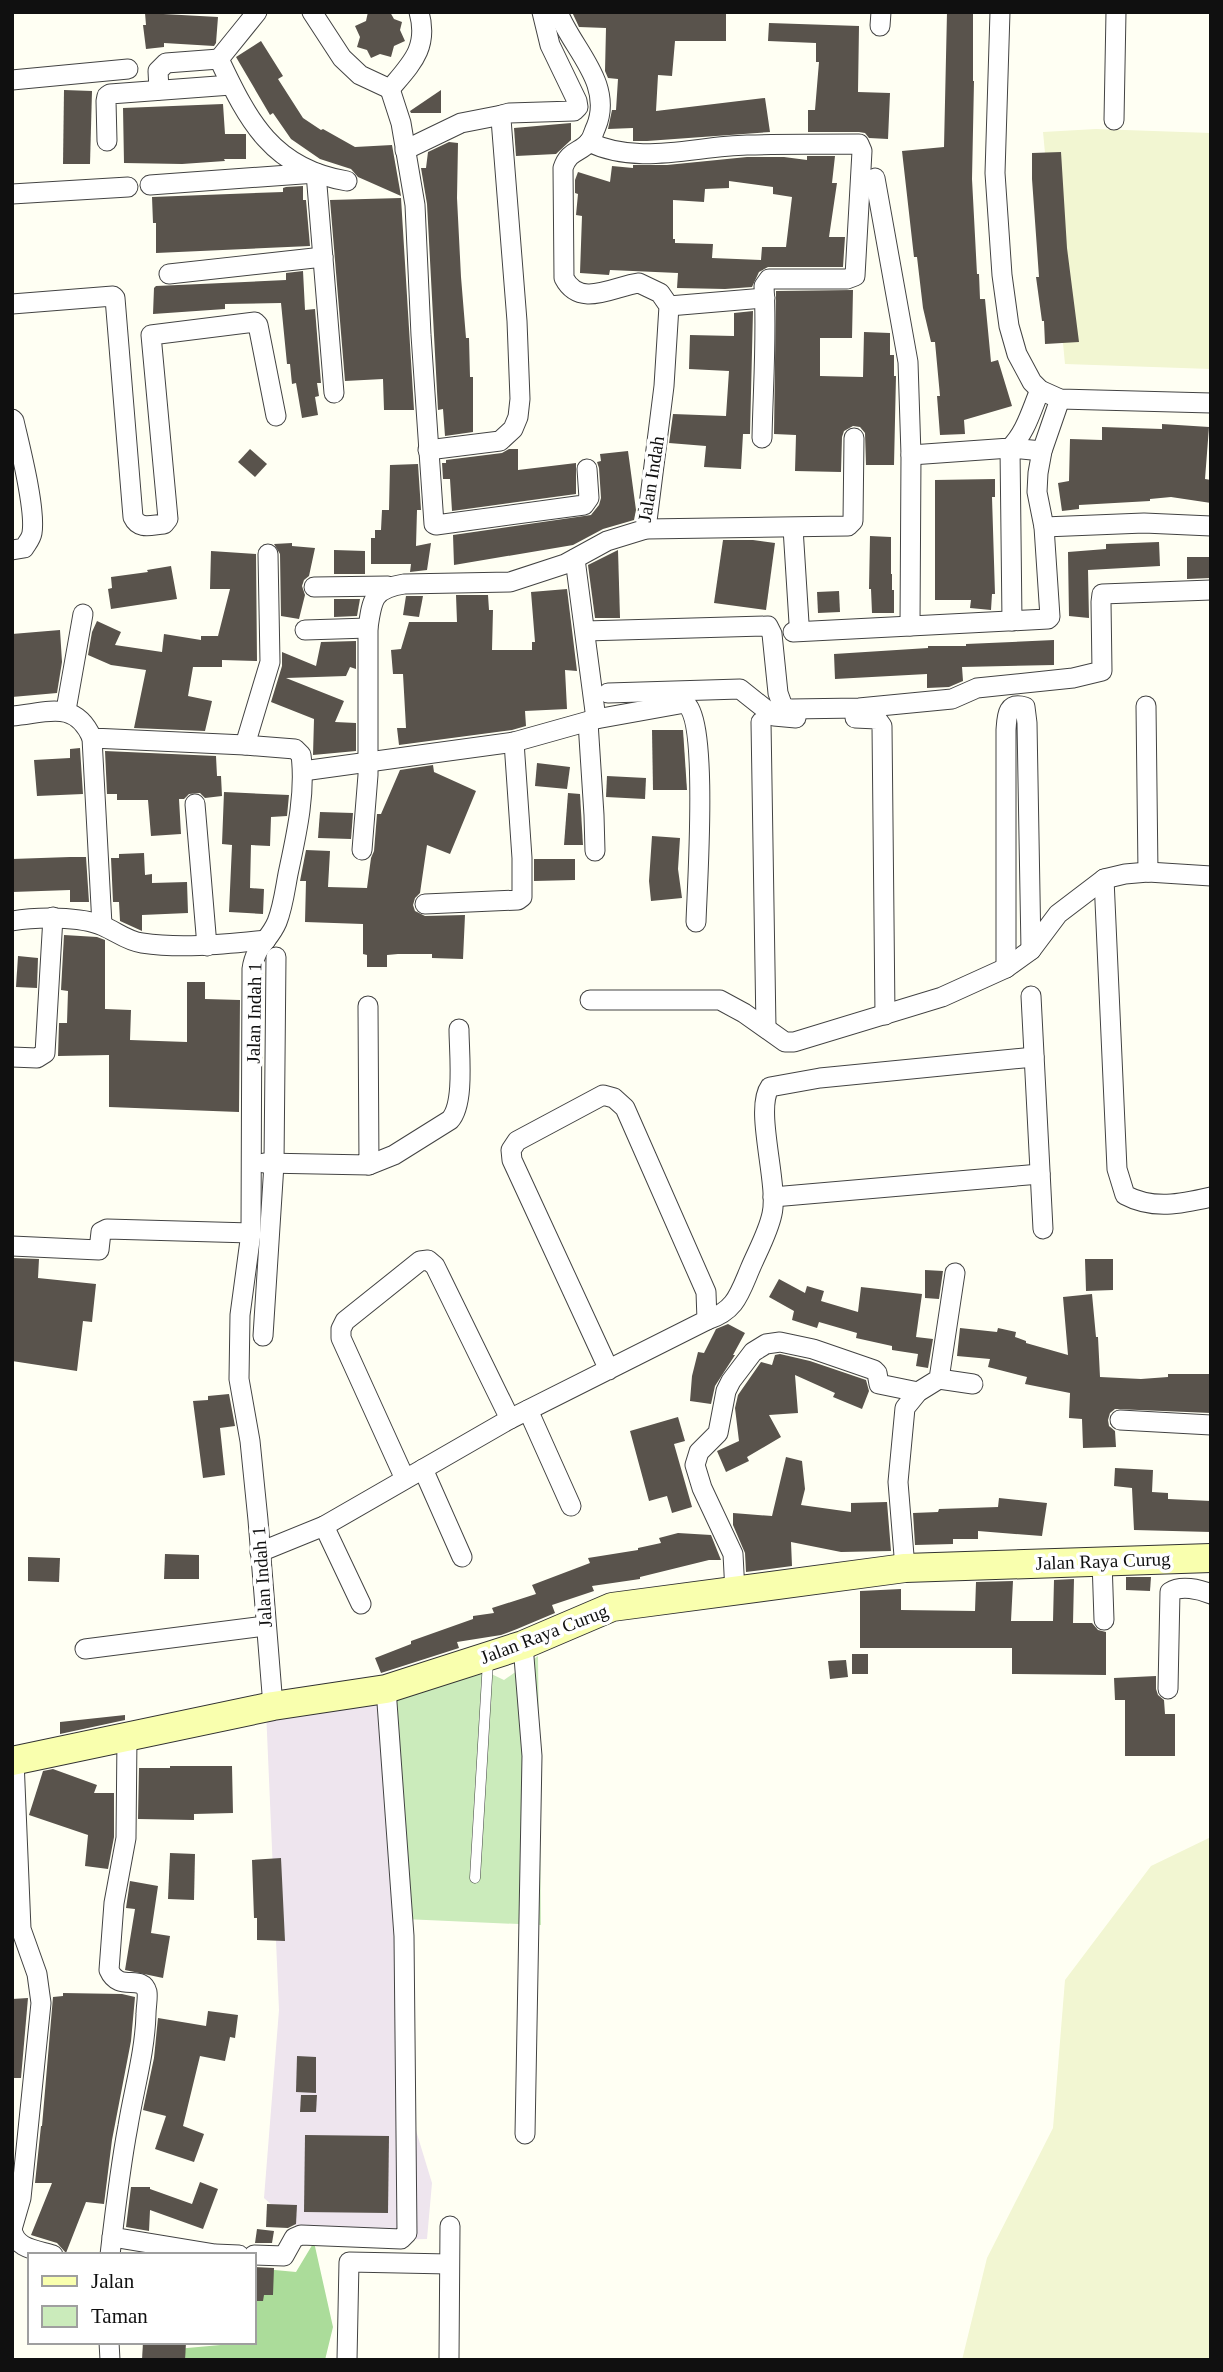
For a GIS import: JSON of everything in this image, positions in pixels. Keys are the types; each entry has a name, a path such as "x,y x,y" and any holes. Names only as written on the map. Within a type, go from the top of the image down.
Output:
{"main road":[{"name":"Jalan Raya Curug","path":"13,1761 272,1706 386,1689 523,1645 612,1607 905,1568 1211,1558"}],"street":[{"path":"159,90 158,71 166,63 219,59 257,12"},
{"path":"312,12 342,58 360,75 390,89 401,123 415,205 433,521 436,525 584,505 589,498 587,469"},
{"path":"390,89 417,58 422,36 419,12"},
{"path":"405,150 461,123 502,115 574,111 578,107 550,45 542,12"},
{"path":"558,12 596,79 599,97 599,119 589,142 572,152 563,167 565,278 569,287 576,293 592,295 639,283 660,293 669,306 765,298"},
{"path":"1000,12 995,173 1002,275 1009,326 1017,354 1032,382 1040,390 1060,399 1211,403"},
{"path":"1114,120 1116,12"},
{"path":"219,59 231,85 272,147 316,173 347,181"},
{"path":"12,80 128,69"},
{"path":"107,141 107,96 231,85"},
{"path":"428,450 500,441 513,429 518,417 520,399 517,321 502,115"},
{"path":"589,142 605,150 639,155 745,145 859,144 862,151 855,276 847,279 769,279 764,286 766,342 762,438"},
{"path":"150,185 316,173"},
{"path":"316,173 334,393"},
{"path":"875,178 908,362 911,455 910,626"},
{"path":"12,194 128,187"},
{"path":"169,274 323,257"},
{"path":"12,304 113,296 116,301 133,517 141,527 164,524 168,519 151,335"},
{"name":"Jalan Indah","path":"314,587 510,582 565,564 607,541 646,529 664,386 669,306"},
{"path":"117,339 255,322 258,325 276,415"},
{"path":"1012,621 1010,448 1019,439 1027,424 1040,390"},
{"path":"793,527 796,627 910,626 1045,620 1050,617 1044,527 1037,492 1038,473 1042,451 1060,399"},
{"path":"12,419 24,466 32,536 24,548 12,550"},
{"path":"646,529 844,527 853,521 854,438"},
{"path":"911,455 1010,448 1042,451"},
{"path":"1044,527 1144,523 1211,526"},
{"path":"245,745 270,662 268,554"},
{"path":"575,559 585,631 592,721 594,851"},
{"path":"362,850 368,761 368,628 376,594 388,586"},
{"path":"585,631 768,626 772,634 778,694 783,707 859,708 952,699 977,688 1073,678 1102,671 1102,594 1211,590"},
{"path":"66,710 83,614"},
{"path":"305,630 368,628"},
{"path":"608,693 740,689 774,716 877,719 882,726 885,1015"},
{"path":"92,737 295,749 301,755 303,771 514,742 592,721 680,702 689,704 694,712 700,768 696,922"},
{"path":"1006,968 1006,730 1007,711 1012,706 1019,705 1026,707 1027,723 1031,950"},
{"path":"1146,706 1148,872"},
{"path":"12,716 66,710 77,715 86,724 92,737 102,925"},
{"path":"761,722 766,1028"},
{"path":"425,904 518,900 522,897 514,742"},
{"name":"Jalan Indah 1","path":"272,1706 250,1441 239,1379 240,1315 251,1233 251,969 256,951 276,925 281,910 297,832 303,771"},
{"path":"195,804 207,946"},
{"path":"590,1000 720,1000 785,1042 794,1042 942,997 1006,968 1031,950 1058,914 1104,879 1148,872 1211,876"},
{"path":"1104,879 1117,1169 1125,1195 1139,1202 1164,1205 1211,1198"},
{"path":"12,1057 37,1058 45,1053 53,917"},
{"path":"12,920 53,917 102,925 132,941 207,946 266,940"},
{"path":"263,1336 274,1164 276,957"},
{"path":"1031,996 1043,1229"},
{"path":"368,1006 369,1165"},
{"path":"253,1162 369,1165 394,1155 450,1121 458,1103 459,1029"},
{"path":"260,1552 324,1526 510,1419 729,1310 740,1293 773,1214 765,1114 766,1093 770,1087 820,1078 1034,1057"},
{"path":"609,1370 512,1160 511,1150 517,1141 603,1095 614,1098 625,1108 706,1292 707,1320"},
{"path":"773,1197 1040,1174"},
{"path":"12,1246 99,1251 101,1232 107,1228 251,1233"},
{"path":"405,1479 341,1338 341,1329 345,1321 419,1261 428,1260 435,1266 510,1419"},
{"path":"939,1378 956,1273"},
{"path":"706,1292 740,1293"},
{"path":"735,1592 733,1554 702,1488 695,1461 699,1452 718,1433 726,1391 745,1360 759,1347 780,1342 813,1349 874,1370 879,1384 918,1392"},
{"path":"905,1568 898,1482 905,1408 918,1392 939,1378 973,1384"},
{"path":"528,1410 571,1506"},
{"path":"1120,1420 1211,1425"},
{"path":"423,1469 462,1558"},
{"path":"324,1526 361,1604"},
{"path":"1102,1561 1104,1620"},
{"path":"1168,1689 1170,1592 1176,1588 1201,1590 1211,1594"},
{"path":"85,1649 265,1626"},
{"path":"523,1645 532,1756 525,2134"},
{"path":"256,2255 284,2256 294,2238 301,2235 401,2239 407,2232 404,1936 386,1689"},
{"path":"127,1737 126,1838 114,1903 109,1970 118,1982 139,1982 147,1992 146,2023 127,2127 111,2246 135,2239 215,2253"},
{"path":"13,1761 18,1908 21,1929 37,1975 41,2003 12,2229 13,2237 19,2244 47,2253"},
{"path":"449,2360 450,2226"},
{"path":"347,2360 349,2262 449,2264"}],"lane":[{"path":"475,1878 489,1657"}],"shaded area":[{"path":"388,1679 404,1919 396,2065 432,2183 427,2239 314,2242 264,2198 279,2010 266,1710"}],"green space":[{"path":"1096,129 1211,133 1211,369 1065,364 1043,132"},
{"path":"538,1656 541,1925 404,1919 388,1679 466,1662 504,1680"},
{"path":"1211,1837 1211,2360 962,2360 987,2258 1053,2128 1065,1980 1151,1866"},
{"path":"314,2242 333,2327 325,2360 175,2360 176,2349 256,2344 256,2305 264,2269 296,2272"}],"building":[{"path":"368,12 390,12 394,19 402,22 400,30 405,41 394,46 391,57 380,54 371,58 367,50 357,47 360,37 355,26 366,21"},
{"path":"572,12 726,12 726,41 675,41 672,76 658,75 656,111 765,98 770,132 633,141 633,128 608,129 612,110 616,110 618,79 608,78 605,71 606,28 579,27"},
{"path":"947,12 973,12 972,179 977,274 980,299 985,299 991,362 998,360 1012,406 964,420 965,434 940,435 935,342 931,342 923,308 917,257 914,257 902,151 944,147"},
{"path":"145,13 218,17 216,43 214,46 164,43 164,47 146,49 143,25 146,25"},
{"path":"769,23 859,26 858,92 890,93 888,139 869,138 865,133 859,132 808,132 808,110 815,110 819,62 816,62 816,43 768,41"},
{"path":"261,41 283,76 278,79 303,118 355,147 392,145 401,196 358,177 351,169 320,159 291,139 273,113 270,115 236,57"},
{"path":"64,90 92,91 90,164 63,164"},
{"path":"441,90 441,113 411,113 410,111"},
{"path":"223,104 225,134 246,134 246,159 182,164 124,163 123,108"},
{"path":"571,123 571,140 556,154 516,156 514,128"},
{"path":"449,142 458,143 457,198 461,277 466,338 469,338 470,377 473,377 473,432 445,436 443,409 438,410 427,204 421,168 426,168 428,152"},
{"path":"1061,152 1067,248 1079,342 1045,344 1036,277 1039,277 1032,153"},
{"path":"807,156 835,156 832,183 837,183 829,237 845,237 843,267 768,267 759,272 752,287 725,289 677,288 678,273 610,270 609,275 580,273 582,216 576,215 578,194 575,193 578,172 610,182 612,166 633,168 633,165 667,165 747,157 807,160","holes":["729,181 773,187 773,194 792,197 786,247 762,247 761,260 712,258 713,244 675,243 673,200 704,202 705,189 729,188"]},
{"path":"303,186 310,246 156,253 156,223 153,223 152,197 283,192 286,187"},
{"path":"401,198 414,410 384,410 383,379 345,381 330,200"},
{"path":"303,271 305,310 315,309 321,383 317,383 319,396 315,397 318,415 302,418 296,383 292,384 290,364 287,364 281,303 225,304 225,309 153,314 156,286 286,280 286,273"},
{"path":"853,290 852,338 820,338 820,376 863,377 864,332 890,333 890,355 894,355 896,376 894,465 866,465 865,433 860,427 853,426 844,431 842,437 841,472 795,471 796,435 774,434 776,291"},
{"path":"753,311 750,434 743,434 741,469 704,467 706,446 669,443 673,414 726,416 729,371 689,369 690,335 734,336 734,313"},
{"path":"1162,424 1209,427 1205,479 1211,480 1211,503 1171,497 1150,501 1079,505 1079,509 1062,511 1058,483 1069,481 1070,439 1102,440 1102,427 1162,429"},
{"path":"250,449 267,464 255,477 238,462"},
{"path":"509,449 518,449 518,470 576,463 576,494 452,511 450,479 443,479 442,463 446,463 446,460 502,453"},
{"path":"628,451 636,510 634,520 603,529 573,545 454,565 453,535 591,515 601,498 597,462 601,461 600,454"},
{"path":"418,464 421,510 417,510 416,546 431,543 427,570 410,572 411,564 371,564 371,538 375,538 375,530 381,530 382,510 389,510 390,465"},
{"path":"995,479 995,497 992,497 995,594 992,594 991,610 970,608 971,600 935,600 935,480"},
{"path":"870,536 891,537 894,613 872,613 869,589"},
{"path":"723,540 775,543 766,610 714,603"},
{"path":"1159,542 1160,566 1088,570 1089,618 1069,616 1068,552 1106,549 1106,544"},
{"path":"292,543 292,546 315,548 309,576 302,586 305,595 299,619 281,616 280,554 274,544"},
{"path":"334,550 365,551 365,574 334,574"},
{"path":"618,550 620,618 595,618 588,565"},
{"path":"211,551 256,554 257,661 222,660 222,667 193,667 188,696 212,701 205,731 134,728 146,670 111,665 88,655 92,632 97,621 121,632 115,645 162,652 164,634 201,640 201,636 218,636 230,589 210,589"},
{"path":"1187,557 1211,557 1211,578 1187,579"},
{"path":"171,566 177,599 111,609 108,589 112,588 111,577"},
{"path":"567,589 577,671 565,670 567,709 525,711 526,726 512,730 399,745 397,728 406,728 403,674 393,674 391,650 401,649 409,622 457,622 456,595 488,595 489,610 493,610 492,650 532,650 532,642 535,642 531,592"},
{"path":"839,591 840,612 818,613 817,592"},
{"path":"406,596 423,596 419,617 403,615"},
{"path":"334,599 360,599 357,616 334,617"},
{"path":"60,630 62,662 57,693 12,697 12,634"},
{"path":"1054,640 1054,665 962,667 963,681 949,687 927,688 927,674 835,679 834,654"},
{"path":"356,641 356,669 350,667 346,676 286,678 344,701 335,722 356,723 356,751 313,755 314,719 271,702 282,666 282,652 316,666 321,642"},
{"path":"652,730 683,730 687,790 653,790"},
{"path":"80,748 83,794 37,796 34,760 70,758 70,749"},
{"path":"105,751 216,756 222,796 205,798 200,793 179,799 181,834 151,836 148,800 117,800 117,794 107,794"},
{"path":"537,763 570,767 567,789 535,786"},
{"path":"433,765 434,772 476,791 450,854 427,845 420,893 413,905 415,911 425,916 465,915 463,959 432,958 432,954 398,954 387,955 387,967 367,967 367,955 363,954 363,924 305,922 306,881 300,881 306,850 330,851 328,887 367,888 377,814 381,814 400,770"},
{"path":"607,776 646,778 645,799 606,797"},
{"path":"224,792 289,795 287,816 271,817 270,846 251,845 250,888 264,889 263,914 229,912 232,845 222,844"},
{"path":"568,793 580,794 583,845 564,845"},
{"path":"320,812 353,813 351,839 318,838"},
{"path":"652,836 680,838 678,869 682,898 651,901 649,881"},
{"path":"144,853 145,875 152,874 152,883 187,882 188,913 142,915 142,931 120,921 119,902 113,902 111,858 119,858 119,854"},
{"path":"86,857 89,902 70,902 70,890 12,892 12,859"},
{"path":"534,859 575,859 575,880 534,881"},
{"path":"64,935 105,940 105,1009 131,1010 130,1040 187,1042 187,982 205,982 205,999 240,1000 239,1112 109,1107 109,1055 58,1056 59,1023 67,1023 68,991 61,990"},
{"path":"18,956 38,958 37,988 16,987"},
{"path":"12,1258 39,1259 38,1278 96,1284 92,1322 83,1321 77,1371 12,1361"},
{"path":"1085,1259 1113,1259 1113,1290 1086,1291"},
{"path":"925,1270 943,1271 939,1299 925,1298"},
{"path":"779,1279 805,1293 807,1286 824,1291 821,1301 858,1312 861,1287 922,1294 916,1337 933,1339 928,1368 916,1366 918,1354 892,1350 892,1346 856,1338 857,1333 819,1322 817,1328 792,1320 794,1311 769,1297"},
{"path":"1092,1294 1100,1377 1141,1379 1168,1377 1168,1374 1211,1374 1211,1413 1115,1409 1108,1420 1109,1426 1115,1431 1116,1447 1083,1448 1082,1419 1069,1418 1070,1393 1025,1384 1027,1377 988,1367 990,1359 957,1356 960,1328 997,1332 998,1328 1016,1332 1015,1337 1026,1343 1068,1355 1063,1297"},
{"path":"728,1324 745,1333 735,1355 715,1386 711,1404 690,1401 698,1352 704,1353 716,1329"},
{"path":"780,1354 866,1380 869,1391 862,1409 833,1397 835,1393 795,1375 798,1413 769,1415 781,1437 747,1457 749,1461 726,1472 717,1451 739,1441 735,1408 738,1395 761,1362 772,1365 775,1355"},
{"path":"229,1394 235,1426 220,1428 225,1475 203,1478 193,1401"},
{"path":"678,1417 685,1441 674,1444 692,1507 672,1513 667,1496 649,1501 630,1431"},
{"path":"786,1457 802,1461 805,1489 801,1505 851,1512 851,1503 887,1502 891,1551 841,1552 791,1542 792,1566 746,1572 745,1553 733,1525 733,1513 772,1516"},
{"path":"1115,1468 1153,1470 1152,1492 1168,1493 1168,1499 1211,1501 1211,1532 1134,1530 1132,1488 1114,1486"},
{"path":"999,1498 1047,1503 1042,1536 978,1531 978,1539 953,1539 953,1544 915,1545 913,1513 938,1512 939,1509 998,1507"},
{"path":"678,1533 711,1535 721,1560 709,1560 640,1579 592,1586 594,1591 552,1605 555,1613 517,1629 501,1635 457,1642 459,1648 381,1673 375,1658 411,1644 411,1641 473,1619 473,1616 494,1613 492,1608 536,1594 532,1585 590,1563 588,1558 638,1550 661,1543 659,1538"},
{"path":"165,1554 199,1555 199,1579 164,1579"},
{"path":"28,1557 60,1558 59,1582 28,1581"},
{"path":"1126,1577 1151,1577 1150,1591 1126,1590"},
{"path":"1074,1579 1073,1623 1092,1623 1098,1630 1106,1632 1106,1675 1012,1674 1012,1648 860,1648 860,1591 901,1589 901,1610 975,1611 976,1582 1013,1581 1011,1621 1053,1621 1054,1580"},
{"path":"852,1654 868,1654 868,1674 852,1674"},
{"path":"846,1660 848,1677 830,1679 828,1661"},
{"path":"1156,1676 1156,1689 1164,1700 1165,1714 1175,1714 1175,1756 1125,1756 1125,1700 1115,1700 1114,1678"},
{"path":"125,1715 125,1720 60,1734 60,1722"},
{"path":"232,1766 233,1813 194,1814 194,1820 138,1819 139,1768"},
{"path":"53,1769 97,1785 94,1793 114,1793 114,1837 108,1869 85,1866 88,1835 29,1815 43,1771"},
{"path":"170,1853 195,1854 194,1900 168,1899"},
{"path":"281,1858 285,1941 257,1940 252,1860"},
{"path":"130,1881 158,1886 151,1933 170,1936 163,1978 125,1970 135,1909 126,1908"},
{"path":"63,1993 122,1994 135,1997 131,2041 112,2140 104,2204 86,2202 66,2253 57,2243 31,2235 52,2183 35,2183 53,1997 63,1996"},
{"path":"28,1998 21,2078 12,2078 12,1999"},
{"path":"208,2011 238,2015 235,2038 230,2037 225,2061 200,2056 183,2126 204,2134 194,2162 155,2149 166,2116 143,2110 154,2058 158,2018 206,2026"},
{"path":"297,2056 316,2057 316,2093 296,2092"},
{"path":"301,2095 317,2095 316,2112 300,2112"},
{"path":"305,2135 389,2136 388,2213 304,2212"},
{"path":"200,2182 218,2189 203,2229 150,2210 149,2231 126,2227 131,2187 150,2187 192,2204"},
{"path":"267,2204 297,2205 296,2224 288,2228 266,2227"},
{"path":"257,2229 274,2231 272,2243 255,2243"},
{"path":"256,2267 274,2268 273,2295 264,2295 263,2301 256,2301"},
{"path":"143,2344 186,2344 185,2360 142,2360"}]}
